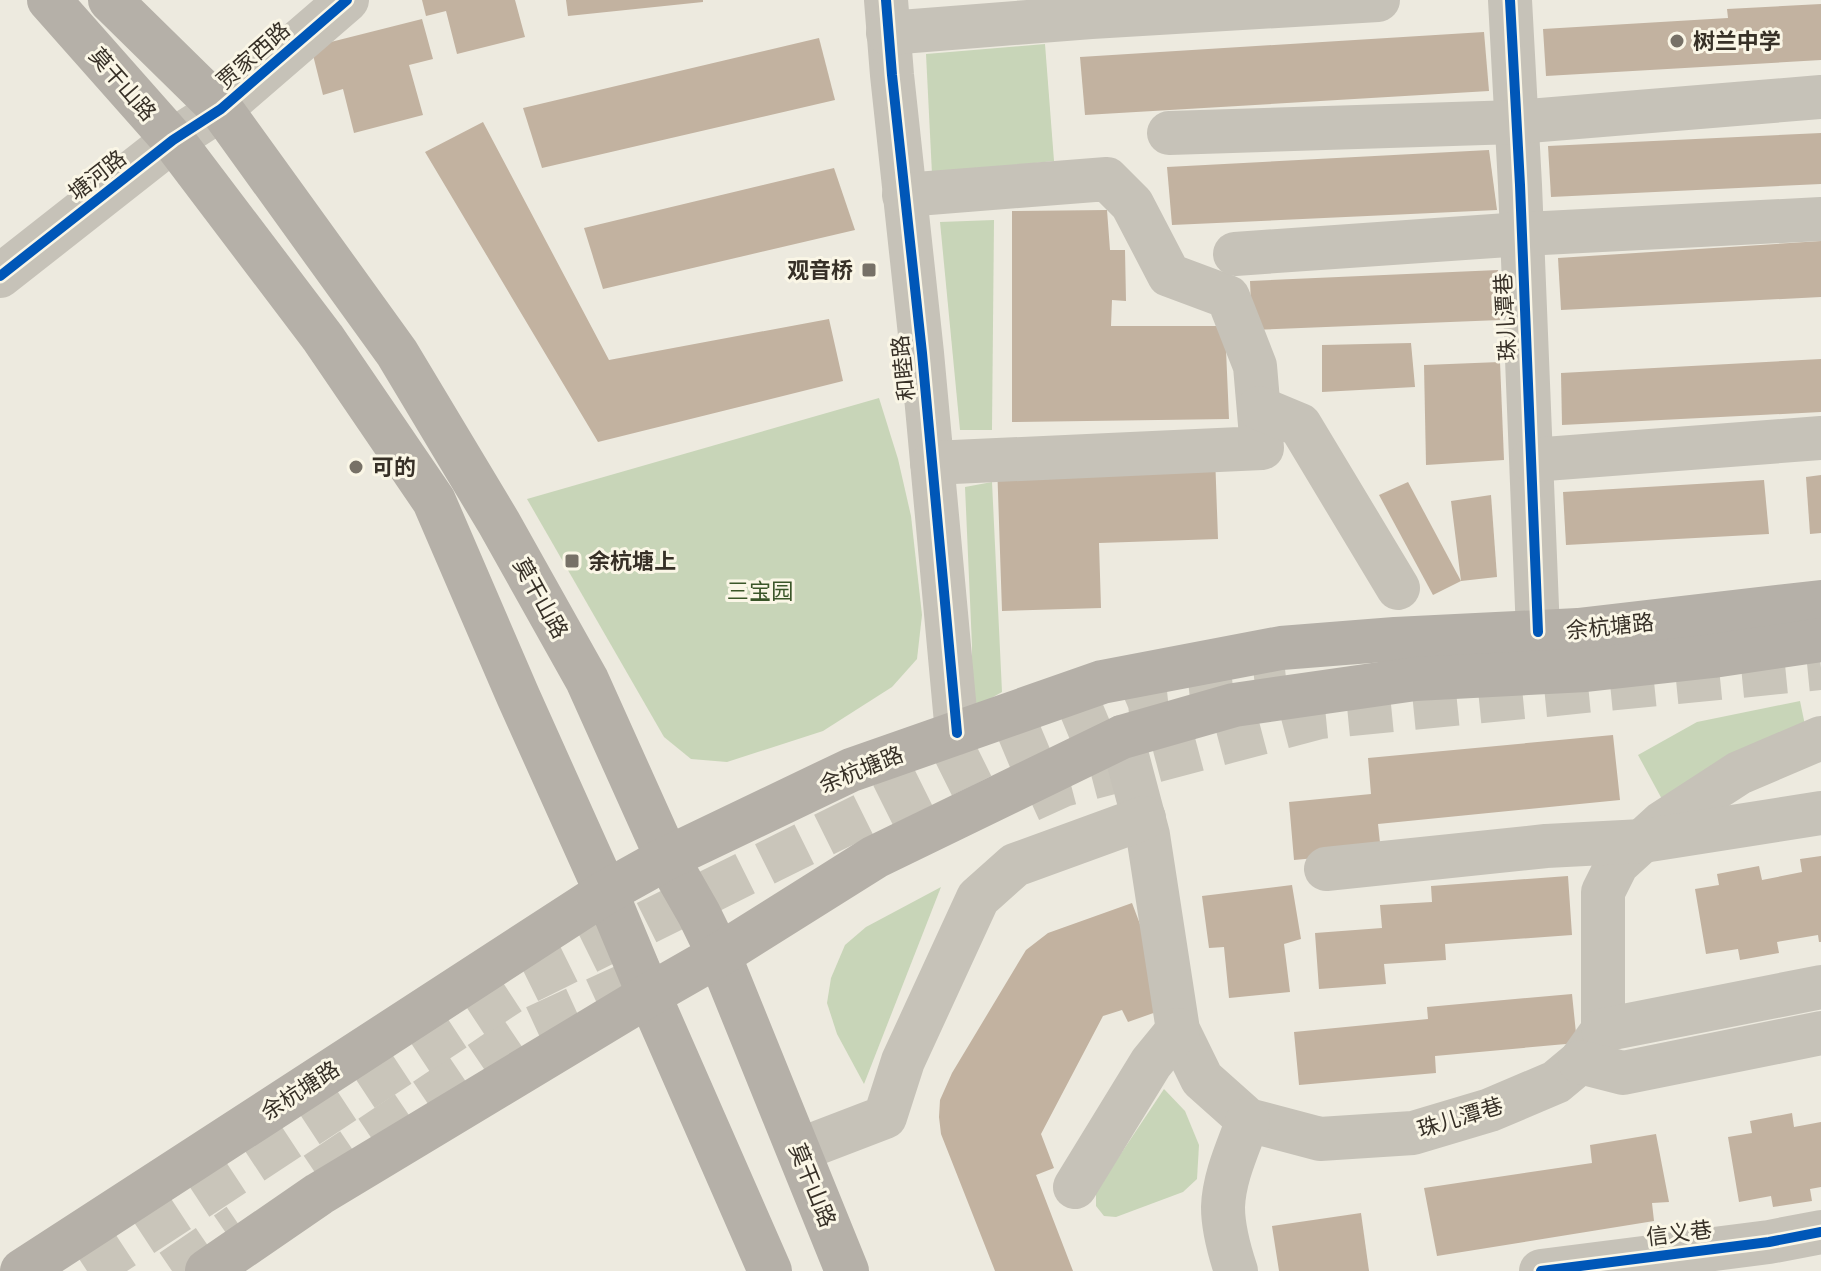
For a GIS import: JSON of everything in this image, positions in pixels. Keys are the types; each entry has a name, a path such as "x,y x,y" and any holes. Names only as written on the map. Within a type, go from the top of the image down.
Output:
{"main road":[{"name":"莫干山路","path":"49,0 173,140 323,338 434,501 770,1271"},
{"name":"莫干山路","path":"110,0 221,109 397,353 499,523 587,680 667,858 719,955 847,1271"},
{"name":"余杭塘路","path":"22,1271 606,892 667,858 851,770 1102,682 1281,648 1593,629 1821,602"},
{"name":"余杭塘路","path":"207,1271 319,1194 719,955 875,857 1122,737 1234,705 1400,681 1586,670 1821,640"}],"street":[{"name":"贾家西路","path":"221,109 347,0"},
{"path":"887,17 1091,17 1378,0"},
{"name":"珠儿潭巷","path":"1510,0 1538,632"},
{"name":"和睦路","path":"887,17 957,733"},
{"path":"1169,133 1516,122 1821,97"},
{"name":"塘河路","path":"0,276 173,140 221,109"},
{"path":"904,195 1107,179 1132,204 1169,275 1228,297 1255,366 1262,448 932,463"},
{"path":"1235,254 1522,234 1821,219"},
{"path":"1259,408 1300,425 1398,588"},
{"path":"1532,460 1821,438"},
{"name":"珠儿潭巷","path":"1122,737 1144,818 1178,1030 1202,1079 1248,1120 1320,1139 1413,1133 1503,1104 1556,1082 1591,1046"},
{"path":"1591,1046 1603,892 1617,864 1662,823 1739,773 1821,738"},
{"path":"1326,869 1546,846 1643,841 1821,813"},
{"path":"799,1150 885,1117 903,1061 978,898 1015,865 1144,818"},
{"path":"1591,1046 1821,987"},
{"path":"1075,1187 1151,1063 1178,1030"},
{"path":"1591,1046 1623,1073 1821,1033"},
{"path":"1236,1271 1223,1208 1231,1167 1248,1120"},
{"name":"信义巷","path":"1541,1271 1769,1242 1821,1232"}],"green space":[{"path":"1045,44 1054,161 932,174 926,54"},
{"path":"994,220 992,430 960,430 940,222"},
{"name":"三宝园","path":"879,398 911,516 922,615 917,659 892,687 823,731 727,762 691,759 664,737 527,499"},
{"path":"992,482 1002,692 972,709 965,487"},
{"path":"1800,701 1806,730 1663,801 1638,755 1697,722"},
{"path":"941,887 864,1084 837,1034 827,1003 831,978 845,945 866,927"},
{"path":"1164,1089 1185,1111 1199,1145 1197,1179 1183,1192 1116,1217 1104,1216 1096,1206 1096,1191"}],"building":[{"path":"422,0 515,0 525,37 457,54 446,11 426,16"},
{"path":"566,0 703,0 703,2 568,16"},
{"path":"1821,4 1821,60 1546,76 1543,29 1728,18 1727,9"},
{"path":"422,19 433,59 409,65 423,115 354,133 343,89 323,95 311,47"},
{"path":"1484,32 1489,91 1085,115 1080,57"},
{"path":"819,38 835,100 542,168 523,108"},
{"path":"483,122 609,360 829,319 843,381 598,442 425,152"},
{"path":"1821,133 1821,184 1551,197 1548,146"},
{"path":"1489,150 1497,210 1172,225 1167,167"},
{"path":"834,168 855,230 603,289 584,228"},
{"path":"1107,210 1110,250 1125,250 1126,301 1112,300 1111,326 1225,326 1229,419 1012,422 1012,211"},
{"path":"1821,241 1821,297 1561,310 1558,258"},
{"path":"1498,270 1500,320 1252,330 1250,281"},
{"path":"1411,343 1415,387 1322,392 1322,345"},
{"path":"1821,359 1821,412 1562,425 1561,373"},
{"path":"1500,362 1504,460 1426,465 1424,365"},
{"path":"1215,455 1218,539 1099,543 1101,608 1002,611 997,463"},
{"path":"1821,475 1821,533 1810,534 1806,477"},
{"path":"1764,480 1769,534 1566,545 1563,492"},
{"path":"1408,482 1461,581 1433,595 1379,495"},
{"path":"1491,495 1497,577 1461,581 1451,501"},
{"path":"1613,735 1620,800 1378,824 1381,852 1294,860 1289,802 1371,794 1368,758"},
{"path":"1821,856 1821,942 1818,935 1777,942 1779,953 1740,960 1738,949 1706,954 1695,889 1719,885 1717,874 1759,866 1762,880 1802,872 1800,859"},
{"path":"1568,876 1572,935 1445,944 1446,960 1384,964 1386,984 1319,989 1315,933 1382,928 1380,905 1432,902 1431,886"},
{"path":"1292,885 1301,939 1284,944 1290,992 1229,998 1224,947 1209,948 1202,896"},
{"path":"1132,903 1155,964 1162,1010 1128,1022 1122,1010 1103,1016 1041,1134 1054,1168 1036,1175 1073,1271 995,1271 941,1134 940,1100 952,1073 1026,950 1048,933"},
{"path":"1572,994 1577,1043 1435,1056 1436,1073 1299,1085 1294,1032 1428,1019 1427,1007"},
{"path":"1792,1113 1794,1127 1821,1122 1821,1187 1810,1189 1812,1201 1773,1207 1771,1196 1739,1202 1728,1137 1752,1133 1750,1121"},
{"path":"1656,1134 1669,1202 1652,1203 1654,1221 1437,1256 1424,1188 1592,1163 1590,1145"},
{"path":"1361,1213 1369,1271 1279,1271 1272,1226"}],"tunnel":[{"path":"1030,800 1063,785 1320,717 1821,668"},
{"path":"87,1271 523,984 986,754 1127,695 1286,678"},
{"path":"316,1174 529,1030 662,969"},
{"path":"172,1271 239,1225"}],"cycle path":[{"path":"0,276 173,140 221,109 347,0"},
{"path":"886,0 957,733"},
{"path":"1510,0 1538,632"},
{"path":"1541,1271 1769,1242 1821,1232"}],"place":[{"name":"树兰中学","path":"1677,41"},
{"name":"观音桥","path":"869,270"},
{"name":"可的","path":"356,467"},
{"name":"余杭塘上","path":"572,561"}]}
